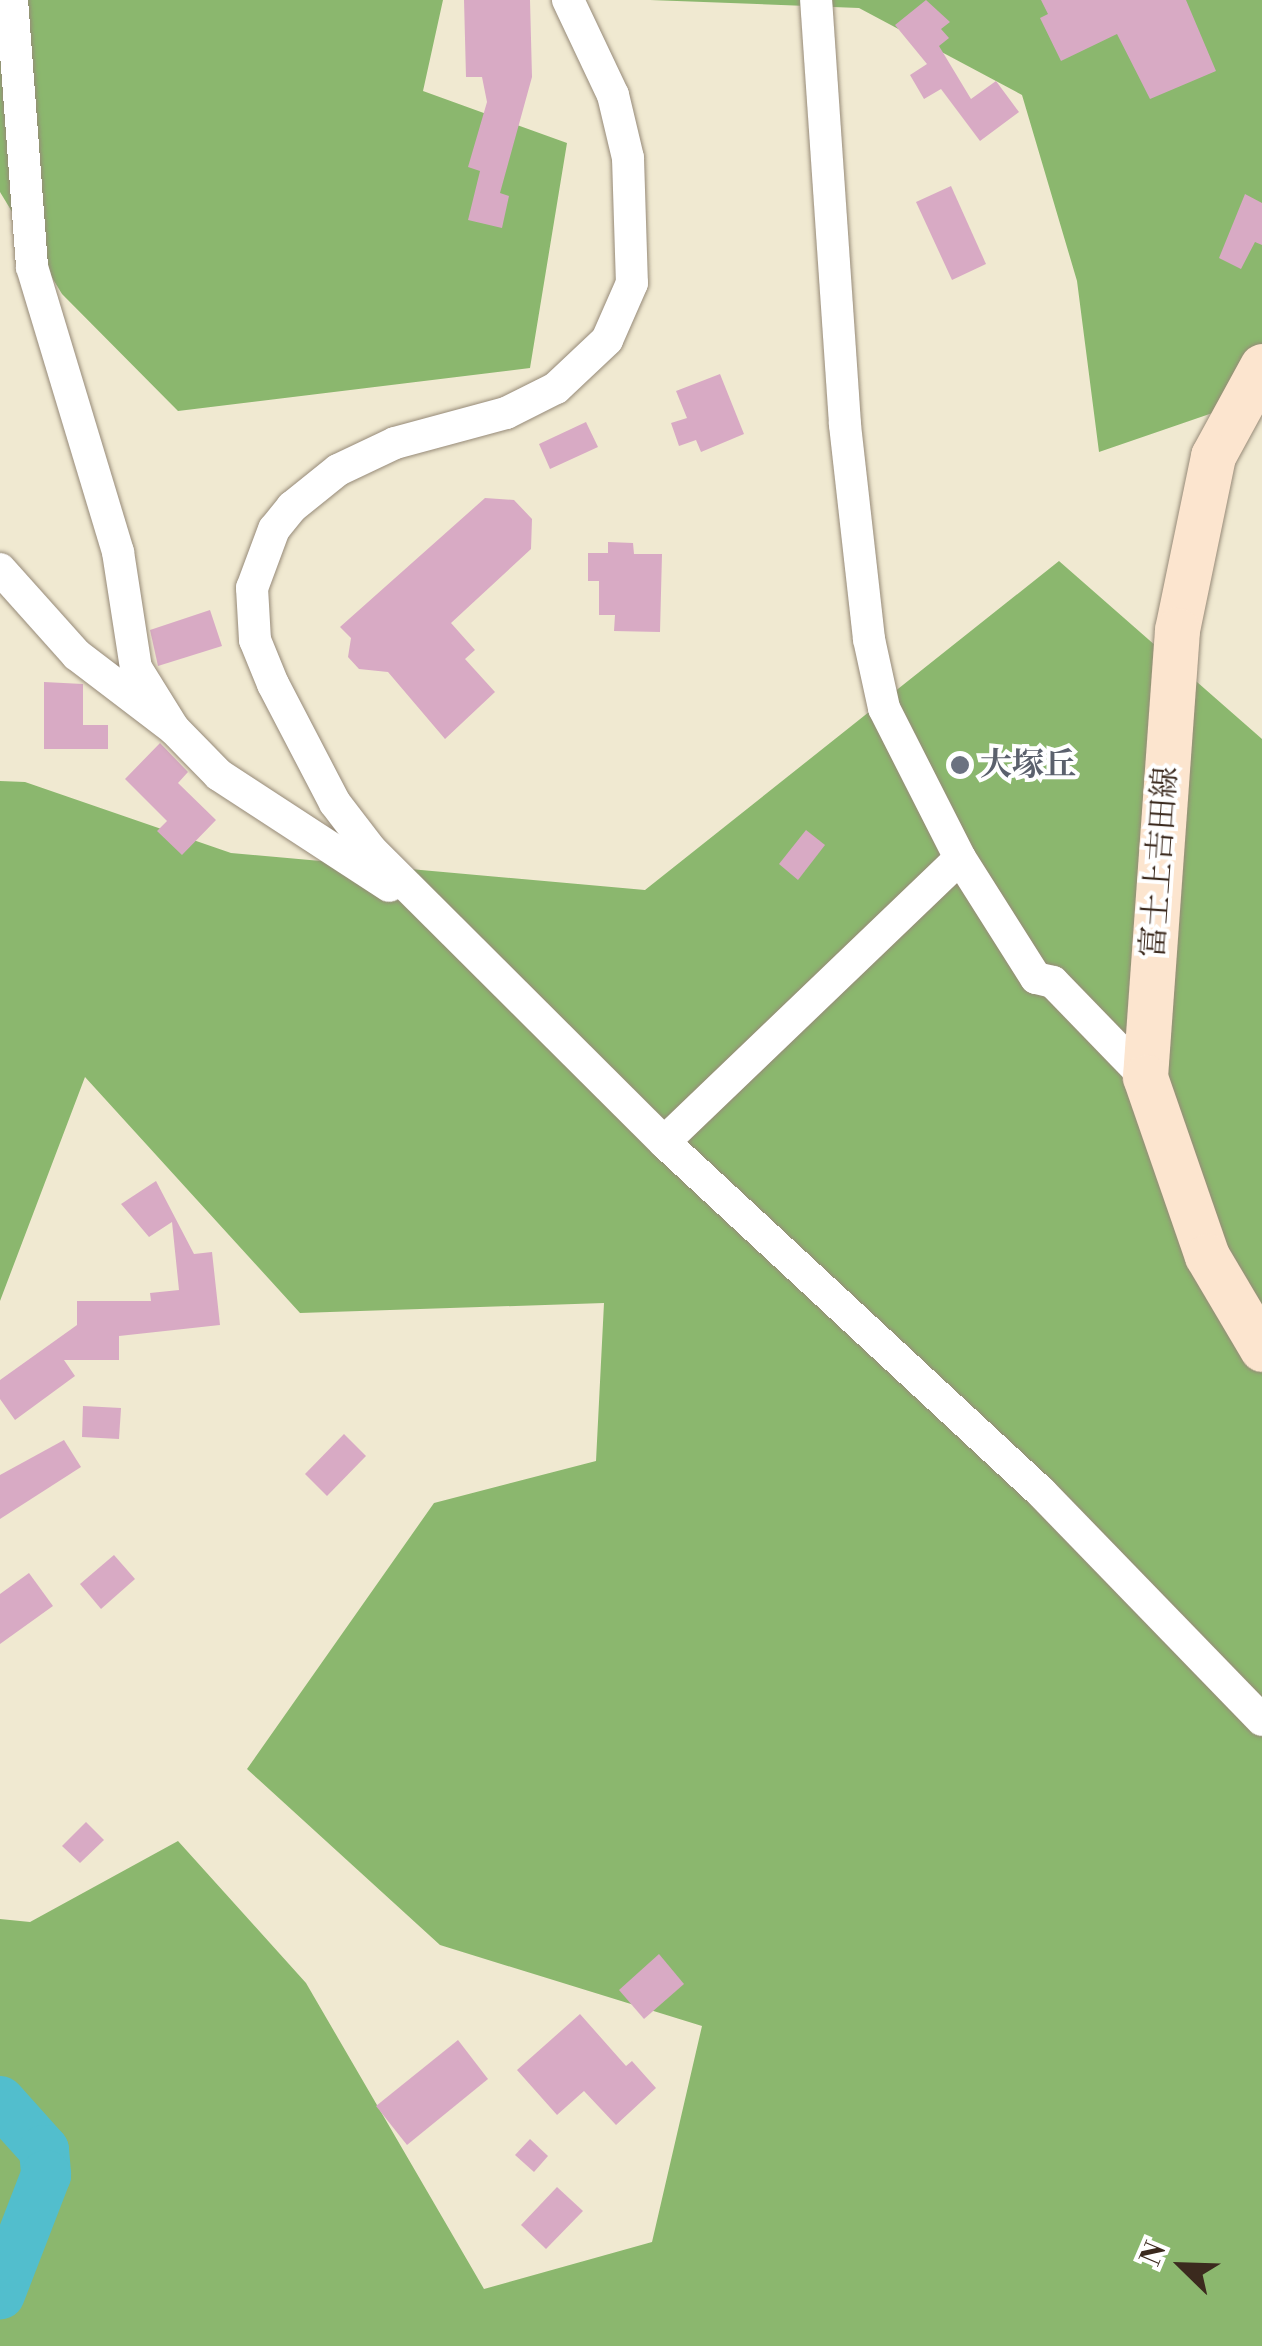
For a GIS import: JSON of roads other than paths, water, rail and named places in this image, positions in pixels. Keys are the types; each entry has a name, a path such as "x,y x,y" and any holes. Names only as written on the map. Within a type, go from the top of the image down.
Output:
{"main road":[{"name":"富士上吉田線","path":"1262,366 1213,456 1177,630 1144,1077 1207,1256 1262,1349"}],"street":[{"path":"12,0 12,166 32,267 118,552 136,668 174,728"},
{"path":"568,0 613,95 628,158 632,283 607,340 556,388 506,413 395,443 338,470 274,530 252,588 256,640 335,803 450,928 664,1142 1042,1493 1262,1720"},
{"path":"816,0 845,424 869,639 884,708 960,858 1036,978 1053,982 1144,1077"},
{"path":"0,569 78,655 174,728 220,775 450,928"},
{"path":"664,1142 960,858"}],"waterway":[{"path":"0,2101 44,2150 46,2175 0,2294"}],"place":[{"name":"大塚丘","path":"960,765"}]}
